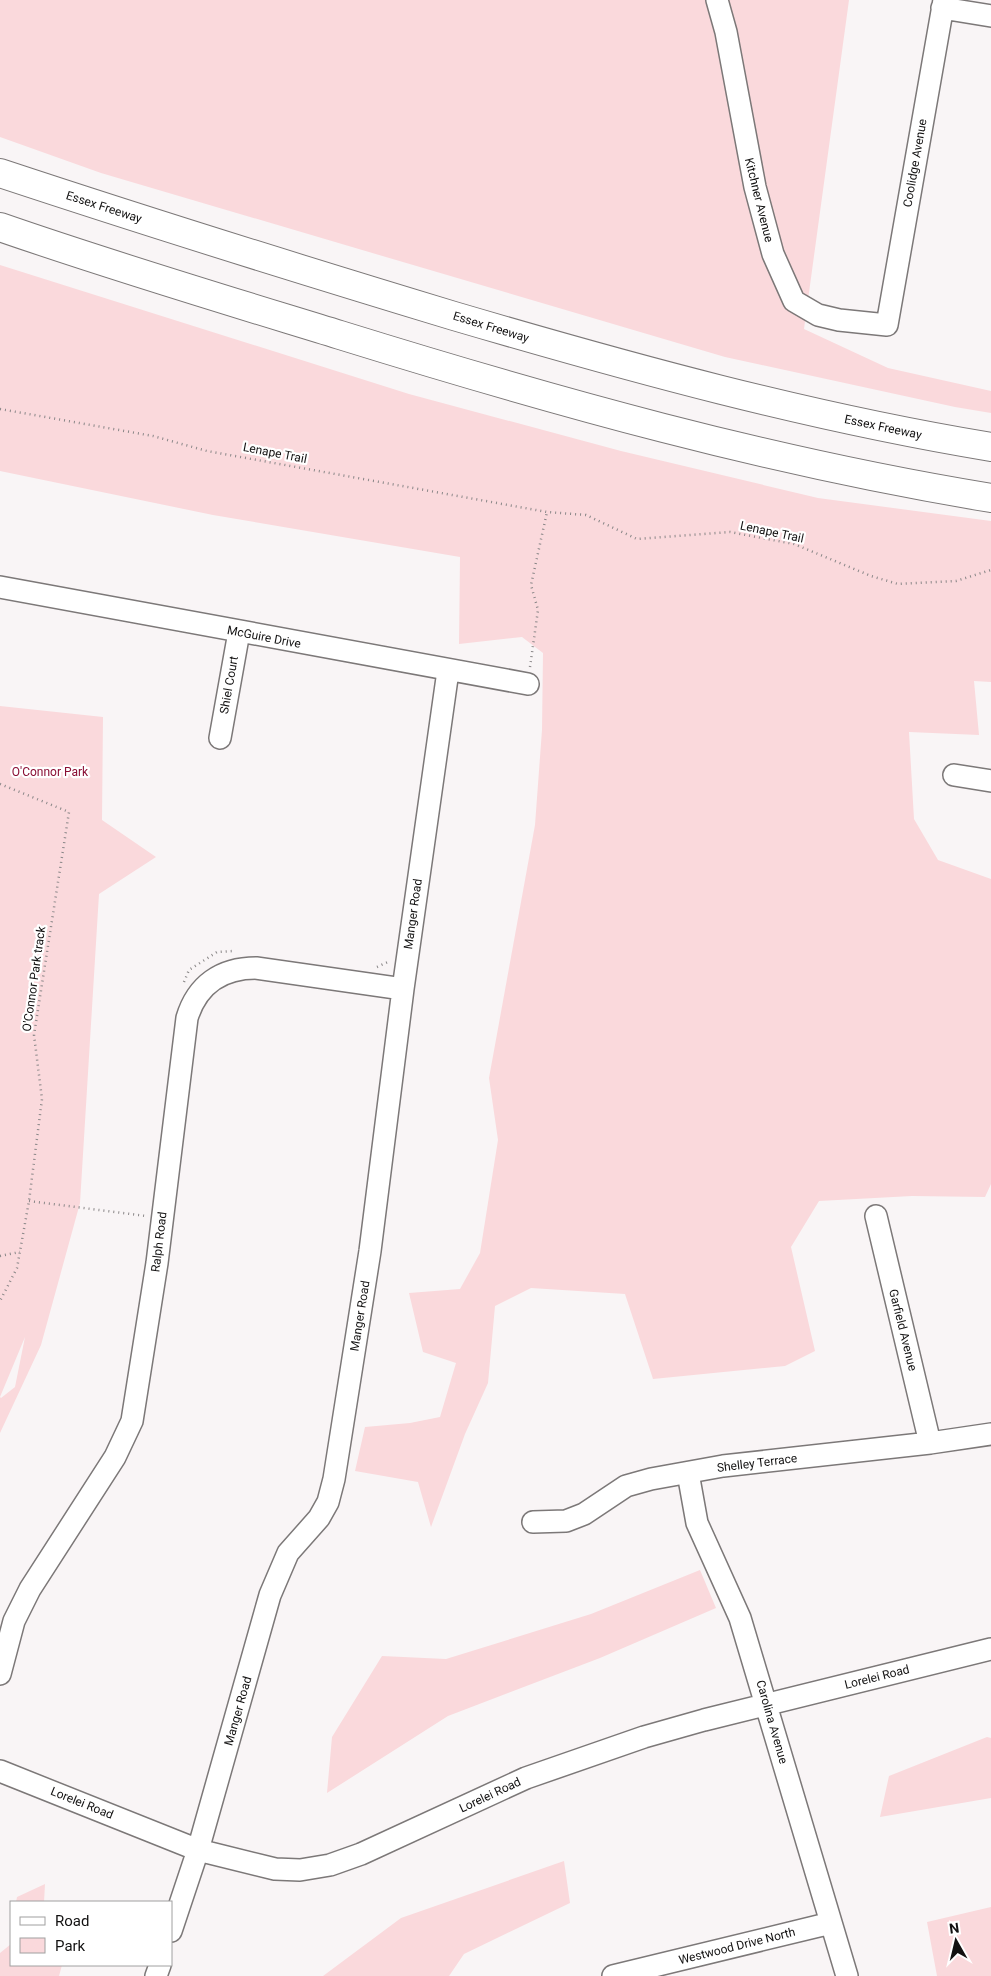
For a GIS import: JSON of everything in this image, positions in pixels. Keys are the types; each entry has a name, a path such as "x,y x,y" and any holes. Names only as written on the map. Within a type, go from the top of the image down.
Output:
{"highway":[{"name":"Essex Freeway","path":"0,173 283,265 564,348 831,416 991,448"},
{"path":"0,227 199,292 399,354 620,416 860,473 991,498"}],"street":[{"name":"Kitchner Avenue","path":"717,0 726,32 761,212 773,254 794,301 818,315 839,320 887,325"},
{"name":"Coolidge Avenue","path":"887,325 943,4"},
{"path":"943,4 991,16"},
{"name":"McGuire Drive","path":"0,588 448,671 528,684"},
{"name":"Shiel Court","path":"220,738 239,632"},
{"name":"Manger Road","path":"172,1928 198,1850 270,1595 288,1553 323,1510 334,1479 370,1251 403,989 448,671"},
{"path":"954,775 991,781"},
{"name":"Ralph Road","path":"0,1674 14,1621 30,1589 115,1457 132,1420 157,1263 186,1018 194,999 206,984 217,976 242,968 256,968 403,989"},
{"name":"Garfield Avenue","path":"876,1216 930,1443"},
{"name":"Shelley Terrace","path":"533,1522 566,1521 584,1514 626,1486 651,1479 723,1466 930,1443 991,1434"},
{"name":"Carolina Avenue","path":"688,1473 697,1522 740,1618 847,1976"},
{"name":"Lorelei Road","path":"0,1770 198,1850 275,1869 300,1870 330,1864 361,1854 526,1778 577,1759 695,1722 991,1649"},
{"name":"Westwood Drive North","path":"613,1976 831,1923"}],"path":[{"name":"Lenape Trail","path":"0,409 153,436 207,451 547,512 586,515 637,539 730,532 794,544 871,576 898,584 956,581 991,570"},
{"path":"528,684 538,610 530,585 547,512"},
{"name":"O'Connor Park track","path":"0,784 69,812 34,1035 42,1099 17,1268 0,1300"},
{"path":"0,1256 20,1252"}],"green space":[{"path":"0,0 849,0 804,329 888,368 991,391 991,413 955,407 725,357 101,173 0,137"},
{"path":"0,265 409,394 621,451 818,498 991,521 991,682 974,681 979,735 909,732 914,819 938,860 991,879 991,1184 985,1197 912,1196 819,1201 791,1247 815,1351 785,1366 653,1379 625,1294 531,1288 495,1306 488,1383 465,1434 431,1527 418,1482 355,1471 365,1427 410,1423 440,1417 456,1363 423,1352 409,1293 460,1289 480,1253 498,1140 489,1078 535,825 542,730 543,653 522,637 459,644 460,557 213,515 0,471"},
{"name":"O'Connor Park","path":"0,706 103,717 102,820 156,857 99,894 80,1203 41,1345 0,1433","holes":["25,1337 15,1387 1,1398 0,1397"]},
{"path":"700,1570 716,1608 600,1658 448,1716 327,1793 332,1737 382,1656 446,1659 591,1614"},
{"path":"987,1737 991,1738 991,1798 880,1817 889,1776"},
{"path":"564,1861 570,1903 464,1954 449,1976 323,1976 401,1918"},
{"path":"45,1884 44,1901 16,1901 17,1897"},
{"path":"991,1907 991,1976 937,1976 927,1922"},
{"path":"10,1945 10,1966 62,1966 59,1976 0,1976 0,1953"}]}
